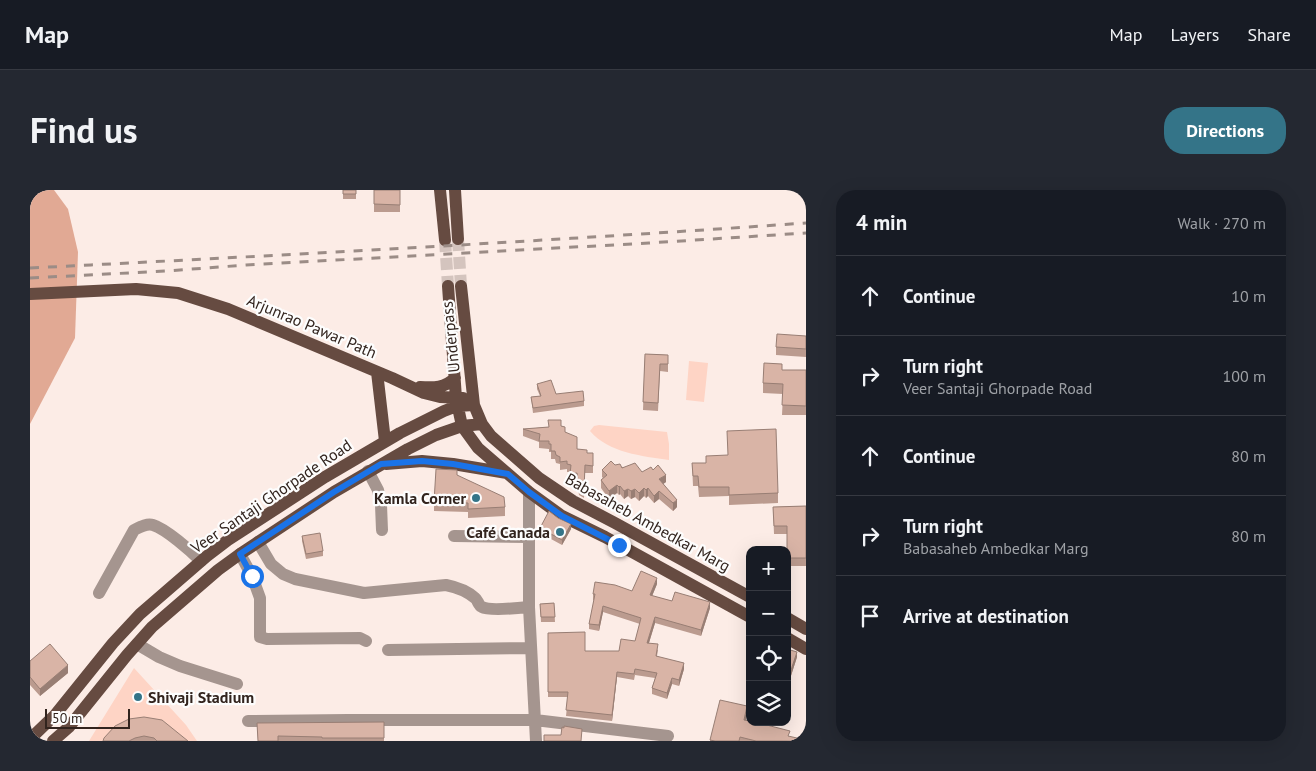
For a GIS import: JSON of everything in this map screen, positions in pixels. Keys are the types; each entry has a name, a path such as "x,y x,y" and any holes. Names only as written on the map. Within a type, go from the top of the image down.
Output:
{"main road":[{"path":"440,190 444,240"},
{"path":"456,190 458,239"},
{"name":"Underpass","path":"462,426 456,402 455,286 474,401"},
{"name":"Arjunrao Pawar Path","path":"30,294 136,289 178,294 228,309 424,393 456,402"},
{"path":"377,372 385,442"},
{"path":"407,385 428,388 439,387 444,386 455,378"},
{"path":"456,402 474,401"},
{"name":"Babasaheb Ambedkar Marg","path":"474,401 482,424 491,436 539,478 573,501 746,596"},
{"name":"Veer Santaji Ghorpade Road","path":"30,739 55,715 113,643 140,614 201,560 228,540 359,456 444,411 456,402"},
{"name":"Veer Santaji Ghorpade Road","path":"54,741 152,627 218,570 258,542 368,472 408,449 462,426 482,424"},
{"name":"Babasaheb Ambedkar Marg","path":"462,426 478,448 529,492 562,516 606,537 746,615"},
{"path":"381,464 422,461 453,464 508,474"},
{"path":"791,620 806,629"},
{"path":"791,640 806,649"}],"street":[{"path":"368,472 378,490 382,530"},
{"path":"529,492 529,607 536,741"},
{"path":"99,593 134,530 142,526 152,524 201,560"},
{"path":"454,536 529,537"},
{"path":"258,542 271,564 283,574 295,579 364,593 446,585 466,592 476,599 480,606 487,609 529,607"},
{"path":"240,554 252,576 260,598 260,637 267,639 360,638 366,641"},
{"path":"137,644 159,657 180,666 237,684"},
{"path":"388,650 531,648"},
{"path":"248,721 534,720 668,736"}],"shaded area":[{"path":"30,190 54,190 68,209 78,252 75,338 30,424"},
{"path":"689,361 708,363 704,402 686,400"},
{"path":"594,426 667,432 669,460 616,449 590,431"},
{"name":"Shivaji Stadium","path":"134,668 186,725 197,741 89,741"}],"building":[{"path":"343,190 356,190 356,194 343,194"},
{"path":"374,190 400,190 400,205 374,204"},
{"path":"777,334 806,336 806,349 776,347"},
{"path":"645,354 668,355 668,364 660,364 658,403 643,402"},
{"path":"764,363 782,364 782,370 806,370 806,406 782,405 783,384 763,383"},
{"path":"551,380 556,394 583,391 584,401 533,408 531,397 541,396 537,384"},
{"path":"548,420 561,420 561,426 565,427 565,432 577,437 577,449 593,453 593,466 585,465 584,490 579,487 577,473 570,474 571,465 567,464 567,461 560,462 560,457 556,455 555,451 551,451 549,441 539,441 540,434 523,429 549,427"},
{"path":"776,429 778,493 729,495 729,487 699,487 698,476 693,476 692,463 706,463 706,456 728,455 727,431"},
{"path":"611,461 615,465 620,464 622,468 635,463 642,472 651,467 653,470 658,465 666,475 659,479 677,500 673,503 659,491 654,496 648,488 646,490 644,488 639,493 635,489 624,491 617,485 609,491 601,480 607,475 602,470"},
{"path":"436,469 457,470 457,475 504,497 505,507 468,509 468,503 434,502"},
{"path":"806,506 806,558 791,558 791,546 787,546 787,526 774,526 773,507"},
{"path":"549,511 571,524 562,540 540,528"},
{"path":"320,533 323,551 306,554 302,536"},
{"path":"641,571 657,578 650,595 672,601 675,592 710,602 701,630 655,617 647,643 658,644 656,656 684,663 679,680 672,678 667,693 652,688 657,673 635,669 634,674 617,672 612,715 566,710 568,692 548,692 548,633 585,632 585,651 619,651 621,639 635,641 641,618 603,606 599,625 589,624 595,594 593,594 595,582 615,585 632,591"},
{"path":"554,603 555,617 541,617 540,604"},
{"path":"50,644 68,665 40,689 30,677 30,661"},
{"path":"791,650 797,652 791,670"},
{"path":"720,700 746,706 744,720 746,720 746,726 771,726 790,731 788,736 806,741 756,741 740,737 739,741 710,740"},
{"path":"144,717 162,720 188,741 157,741 154,738 144,736 129,741 103,741 115,726 129,719"},
{"path":"384,722 384,738 278,736 278,741 258,741 257,723"},
{"path":"564,726 582,729 581,741 544,741 544,735 561,735 562,727 564,728"}],"tunnel":[{"path":"458,239 461,286"},
{"path":"445,240 448,286"}],"railway":[{"path":"30,268 612,236 806,223"},
{"path":"30,278 806,233"}],"place":[{"name":"Kamla Corner","path":"476,498"},
{"name":"Café Canada","path":"560,532"},
{"name":"Shivaji Stadium","path":"138,697"}],"route":[{"path":"252,576 240,554 334,492 381,464 422,461 453,464 508,474 562,516 619,545"}]}
